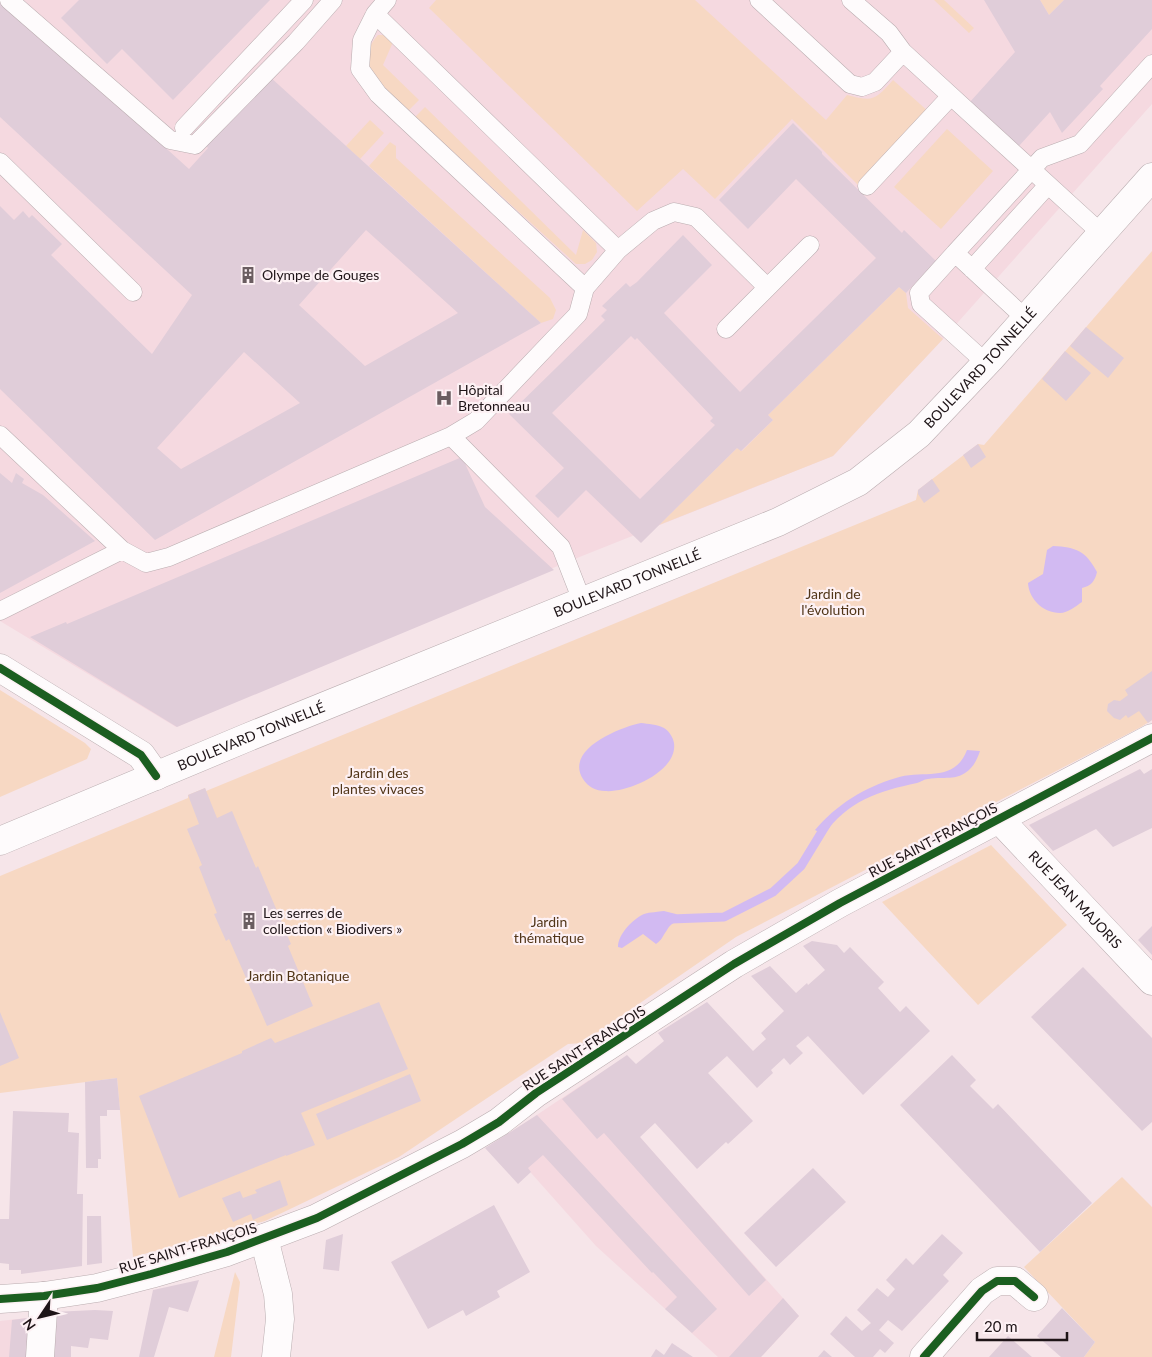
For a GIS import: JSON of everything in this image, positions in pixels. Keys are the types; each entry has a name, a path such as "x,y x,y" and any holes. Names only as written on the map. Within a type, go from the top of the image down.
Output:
{"street":[{"name":"BOULEVARD TONNELLÉ","path":"0,841 778,522 858,482 919,434 1026,319 1152,177"},
{"path":"0,668 141,755 156,776"},
{"name":"RUE SAINT-FRANÇOIS","path":"0,1299 44,1296 96,1288 151,1274 227,1252 317,1218 462,1144 499,1122 536,1093 734,964 840,903 1152,738"},
{"name":"RUE JEAN MAJORIS","path":"999,818 1152,981"},
{"path":"264,1238 278,1294 280,1319 276,1357"},
{"path":"924,1357 982,1290 997,1280 1015,1280 1034,1297"},
{"path":"40,1357 44,1296"}],"lane":[{"path":"9,0 170,140 195,145 296,42 333,0"},
{"path":"184,128 304,0"},
{"path":"387,0 375,14 362,40 360,69 378,94 585,288"},
{"path":"759,0 850,84 862,87 875,82 903,52"},
{"path":"851,0 889,34 903,52 1102,234"},
{"path":"375,14 618,250"},
{"path":"986,363 921,304 919,292 1042,158 1080,144 1152,64"},
{"path":"867,186 951,96"},
{"path":"0,162 133,292"},
{"path":"972,269 1048,185"},
{"path":"0,435 122,550 146,563 169,557 451,436 476,421 578,314 585,288 618,250 653,221 674,212 696,217 767,287"},
{"path":"726,329 810,245"},
{"path":"955,253 1026,319"},
{"path":"451,436 561,547 582,601"},
{"path":"0,611 122,550"}],"shaded area":[{"name":"Hôpital Bretonneau","path":"0,0 1152,0 1152,104 943,339 833,456 567,562 176,727 0,621"},
{"path":"1053,546 1074,549 1080,552 1089,559 1097,572 1092,583 1082,588 1082,602 1063,613 1048,611 1038,604 1031,594 1028,583 1043,574 1047,550"},
{"path":"641,723 661,727 670,734 674,743 673,753 668,763 650,778 615,791 602,791 592,788 587,784 579,768 581,758 588,749 597,741 621,729"},
{"path":"967,750 980,751 976,761 968,771 951,778 927,779 877,794 865,799 843,814 824,835 815,830 842,805 873,786 896,778 946,771 961,761"},
{"path":"664,911 676,914 681,919 670,926 658,943 656,944 643,934 622,948 618,947 623,932 635,919 651,912"},
{"path":"589,1080 799,1316 761,1357 718,1357 596,1246 501,1139"},
{"path":"35,1317 32,1357 0,1357 0,1321"}],"green space":[{"path":"436,0 695,0 826,120 847,95 873,98 882,92 893,80 929,112 859,186 792,119 715,199 683,169 637,211 429,8"},
{"path":"934,0 944,0 974,28 969,33"},
{"path":"1040,0 1064,0 1049,15"},
{"path":"378,35 383,35 393,42 383,65 419,100 408,111 385,88 370,67 368,61 369,50"},
{"path":"425,107 576,255 583,230 596,243 597,252 592,260 585,264 576,264 415,117"},
{"path":"370,120 384,133 360,159 346,146"},
{"path":"947,129 993,171 941,229 894,187"},
{"path":"390,142 396,146 396,158 550,298 556,310 553,319 541,323 369,166"},
{"name":"Jardin Botanique","path":"1152,251 1152,720 736,937 582,1043 568,1044 399,1157 265,1221 133,1257 117,1078 0,1093 0,876 188,798 188,795 205,788 206,791 916,500 918,490 978,444 984,445"},
{"path":"899,287 906,293 908,308 943,339 833,456 659,525 737,448 742,451 773,420 768,415"},
{"path":"0,690 85,743 91,749 87,759 0,797"},
{"path":"991,845 1067,925 978,1005 882,902"},
{"path":"1122,1177 1152,1207 1152,1357 1084,1357 1095,1342 1024,1267"},
{"path":"235,1272 240,1282 231,1357 214,1357"}],"building":[{"name":"Olympe de Gouges","path":"0,0 189,169 208,148 206,146 269,76 541,323 155,540 0,389 0,206 14,220 23,211 29,218 32,215 62,244 51,255 152,354 192,295 0,117","holes":["366,230 458,313 365,366 299,305","244,352 300,403 181,469 157,448"]},
{"path":"79,0 270,0 173,100 122,49 107,64 61,18"},
{"path":"984,0 1040,0 1049,15 1064,0 1152,0 1152,29 1100,86 1103,89 1062,133 1050,112 1009,157 960,113 1015,52"},
{"path":"793,123 902,233 904,230 936,261 906,293 899,287 768,415 773,420 741,451 737,448 641,543 586,490 558,518 535,496 564,468 509,414 605,320 601,316 607,310 602,306 626,283 630,287 637,282 683,235 712,265 664,313 740,392 876,258 796,179 748,229 719,200","holes":["631,336 635,340 637,338 713,418 710,421 715,425 640,499 552,413"]},
{"path":"1086,327 1124,358 1108,378 1070,346"},
{"path":"1065,351 1091,373 1066,401 1042,379"},
{"path":"978,444 986,457 971,468 963,455"},
{"path":"462,457 485,507 554,570 177,727 30,637 66,622 67,624"},
{"path":"0,473 12,483 16,473 24,479 22,483 43,495 95,541 0,593"},
{"path":"932,479 940,491 924,503 918,494 918,490"},
{"path":"1152,671 1152,720 1148,723 1139,711 1128,718 1126,715 1120,720 1114,718 1107,711 1108,704 1114,700 1120,701 1128,695 1125,690"},
{"path":"1140,769 1144,774 1152,769 1152,828 1113,847 1096,829 1053,851 1029,825"},
{"name":"Les serres de collection « Biodivers »","path":"205,788 217,818 232,811 291,944 288,946 313,1006 267,1026 229,939 226,941 214,914 217,913 199,867 202,865 187,829 199,824 188,795"},
{"path":"1152,926 1152,955 1138,940"},
{"path":"812,941 837,945 844,953 850,947 884,982 878,988 900,1012 906,1006 930,1031 863,1095 808,1036 796,1046 803,1053 790,1065 784,1058 771,1070 773,1073 757,1088 727,1056 708,1073 753,1121 728,1144 726,1142 697,1169 655,1123 640,1137 766,1280 749,1296 604,1133 597,1139 562,1099 627,1055 636,1064 664,1041 658,1033 707,1002 753,1051 766,1039 761,1033 784,1011 751,976 770,966 796,993 825,970 803,946"},
{"path":"1083,967 1152,1038 1152,1122 1142,1131 1031,1017"},
{"path":"379,1002 408,1069 301,1113 315,1145 179,1198 139,1096 242,1053 242,1051 271,1038 275,1043"},
{"path":"0,1012 19,1058 0,1066"},
{"path":"952,1055 976,1080 970,1086 993,1109 998,1104 1092,1203 1040,1252 900,1105"},
{"path":"410,1074 421,1101 327,1140 316,1114"},
{"path":"117,1078 120,1110 107,1110 107,1116 100,1116 101,1159 98,1159 98,1168 86,1168 85,1082"},
{"path":"13,1111 69,1113 68,1132 79,1133 77,1194 83,1194 82,1266 21,1274 21,1270 9,1270 9,1264 0,1263 0,1219 9,1219"},
{"path":"537,1115 717,1309 692,1333 665,1309 677,1297 652,1273 543,1155 528,1168 531,1172 518,1184 485,1148"},
{"path":"813,1168 846,1202 776,1267 744,1233"},
{"path":"280,1180 288,1205 253,1220 251,1214 233,1222 222,1198 240,1191 243,1198 257,1193 255,1190"},
{"path":"494,1205 530,1272 497,1291 500,1297 466,1316 463,1310 428,1329 391,1262"},
{"path":"87,1216 101,1216 102,1263 87,1265"},
{"path":"343,1234 339,1271 323,1269 326,1240"},
{"path":"942,1234 963,1253 943,1275 949,1281 902,1331 888,1320 879,1330 894,1343 885,1353 880,1349 873,1357 855,1357 830,1334 846,1316 862,1331 871,1323 857,1310 877,1288 888,1297 895,1289 886,1280 906,1258 913,1265"},
{"path":"199,1280 188,1312 169,1307 154,1357 139,1357 153,1290"},
{"path":"783,1298 799,1316 761,1357 729,1357"},
{"path":"1062,1308 1095,1342 1084,1357 1061,1357 1037,1336"},
{"path":"113,1311 108,1340 90,1338 88,1348 71,1346 71,1357 50,1357 53,1312"},
{"path":"35,1317 32,1357 9,1357 12,1320"},
{"path":"1008,1336 1032,1357 989,1357"},
{"path":"672,1343 693,1357 651,1357 656,1349 664,1355"},
{"path":"824,1350 832,1357 818,1357"}],"waterway":[{"path":"671,919 724,917 773,892 801,866 826,825"}],"cycle path":[{"path":"0,668 141,755 156,776"},
{"path":"0,1299 44,1296 97,1288 227,1252 317,1218 462,1144 499,1122 536,1093 734,964 840,903 1152,738"},
{"path":"924,1357 982,1291 997,1281 1015,1281 1034,1297"}],"place":[{"name":"Olympe de Gouges","path":"248,275"},
{"name":"Hôpital Bretonneau","path":"444,398"},
{"name":"Les serres de collection « Biodivers »","path":"249,921"}],"park label":[{"name":"Jardin de l'évolution","path":"833,602"},
{"name":"Jardin des plantes vivaces","path":"378,782"},
{"name":"Jardin thématique","path":"549,930"}]}
